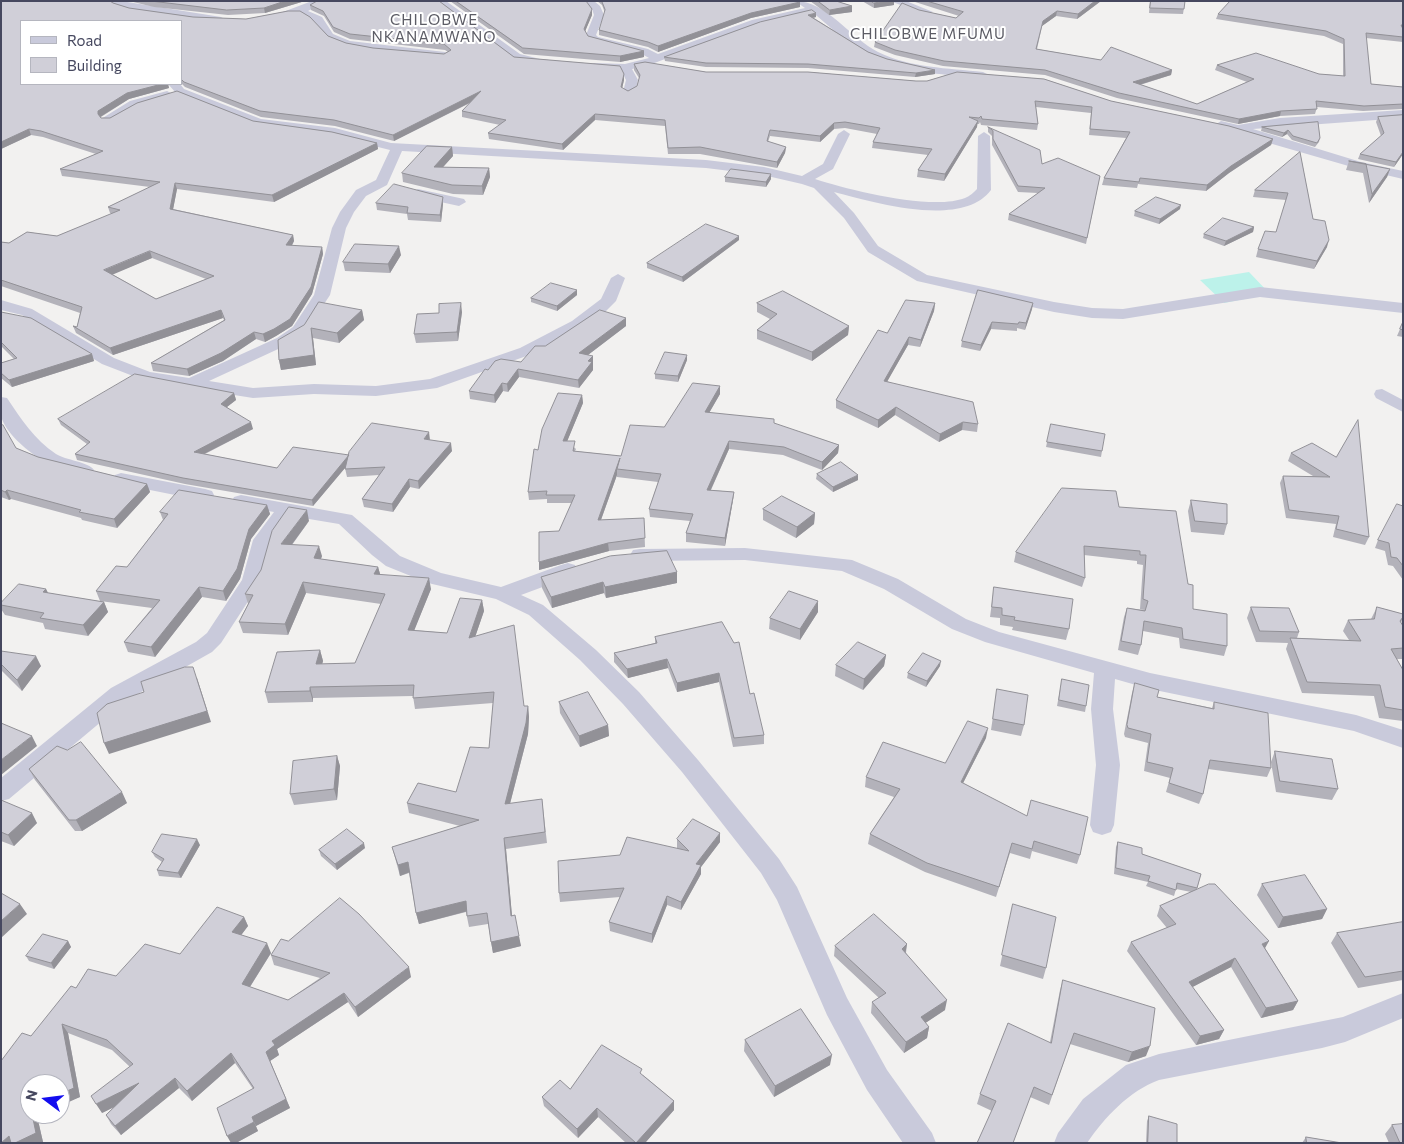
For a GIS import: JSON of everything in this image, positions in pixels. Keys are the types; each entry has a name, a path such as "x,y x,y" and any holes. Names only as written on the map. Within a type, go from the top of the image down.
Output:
{"street":[{"path":"110,1 184,19 229,21"},
{"path":"263,19 298,11 321,1"},
{"path":"439,1 516,57 556,63"},
{"path":"588,1 596,8 599,15 590,35 594,39 637,49 657,58"},
{"path":"800,1 866,50 902,63 995,76"},
{"path":"895,1 940,15"},
{"path":"585,65 625,67 645,63 761,21 813,9"},
{"path":"298,11 318,19 321,28 327,34 350,46 445,55"},
{"path":"645,63 669,68"},
{"path":"625,67 632,80 628,92"},
{"path":"926,82 957,72"},
{"path":"107,119 134,104 177,87 259,122 335,132 397,148 706,164 764,171 819,185 932,208 964,203 976,198 984,190 984,136"},
{"path":"1236,128 1280,122 1403,114"},
{"path":"1206,122 1236,128 1349,163 1403,175"},
{"path":"804,180 828,166 844,134"},
{"path":"189,384 283,341 299,330 322,294 339,228 347,212 361,193 382,182 397,148"},
{"path":"382,182 459,202"},
{"path":"819,185 850,216 873,249 922,278 1054,307 1092,313 1123,314 1245,294 1276,292 1403,308"},
{"path":"1,305 27,312 98,356 146,376 253,393 314,389 386,390 431,384 476,371 526,351 578,324 608,301 618,278"},
{"path":"1382,394 1403,407"},
{"path":"1,402 7,414 24,434 45,455 62,464 97,474 185,492 345,519 353,524 379,551 393,560 435,578 502,594 536,610 588,655 631,698 690,766 770,866 788,896 837,1006 877,1080 922,1143"},
{"path":"1,792 119,694 204,647 214,638 252,580 263,540 286,509"},
{"path":"618,558 650,554 745,554 845,565 891,584 973,631 1105,670 1217,696 1356,723 1403,739"},
{"path":"502,594 542,578 591,564"},
{"path":"1102,825 1108,765 1102,709 1105,670"},
{"path":"1069,1143 1093,1109 1136,1075 1159,1067 1345,1029 1403,1005"}],"shaded area":[{"path":"1249,272 1270,294 1224,303 1200,280"}],"building":[{"path":"1,1 110,1 129,8 193,17 246,19 288,11 300,11 310,17 328,36 346,43 373,48 444,54 451,50 444,44 350,34 333,27 323,11 310,5 317,1 439,1 514,57 620,66 624,74 621,87 628,91 637,86 640,75 634,64 645,62 706,72 808,72 916,81 927,81 957,72 1044,79 1111,101 1229,126 1273,139 1231,166 1207,185 1140,178 1139,182 1104,178 1130,132 1090,129 1092,107 1035,101 1038,124 982,119 981,116 979,118 969,117 978,121 945,174 918,170 932,149 873,142 880,128 845,122 834,123 820,136 770,130 767,141 786,147 777,162 700,147 668,148 665,120 595,114 562,144 488,133 506,120 462,111 481,91 393,135 334,120 260,111 184,82 182,80 182,20 20,20 20,85 158,85 127,93 98,111 101,118 110,118 137,103 177,91 253,121 332,132 377,143 272,195 175,183 170,209 293,235 286,245 322,247 311,287 290,319 263,334 254,332 221,353 187,369 151,363 225,320 221,310 110,348 73,326 77,327 82,307 1,280 1,242 9,243 27,232 57,236 120,210 108,207 160,182 60,169 103,151 41,131 29,129 1,142","holes":["150,251 214,276 156,299 104,270"]},
{"path":"151,1 285,1 264,8 227,10"},
{"path":"456,1 586,1 592,9 584,29 588,36 644,51 620,56 523,48"},
{"path":"602,1 800,2 751,13 658,46 599,30 605,10"},
{"path":"818,1 836,1 852,6 830,10"},
{"path":"927,1 1095,1 1078,14 1057,11 1043,21 1036,49 1101,60 1111,47 1172,70 1133,82 1197,104 1254,79 1217,65 1256,53 1319,74 1345,76 1344,39 1326,31 1218,14 1230,1 1403,1 1403,25 1401,25 1403,37 1366,33 1371,84 1403,87 1403,104 1364,106 1316,101 1317,109 1281,111 1239,119 1119,93 1045,70 944,61 895,50 875,42 902,3 919,10 956,18 963,12"},
{"path":"1151,1 1185,1 1184,9 1150,8"},
{"path":"812,10 816,13 808,15 868,52 887,59 935,70 916,73 808,64 706,63 664,57 760,22"},
{"path":"1403,115 1403,152 1396,162 1360,154 1384,133 1378,117"},
{"path":"1318,122 1320,138 1317,143 1293,136 1288,130 1284,133 1262,127"},
{"path":"988,127 1040,150 1042,164 1058,158 1100,176 1087,238 1009,214 1045,188 1018,186 993,139 993,131"},
{"path":"427,146 452,147 434,167 489,168 482,186 452,185 402,173"},
{"path":"1300,152 1313,219 1325,221 1329,240 1317,261 1258,249 1265,231 1276,232 1288,193 1255,190"},
{"path":"1366,164 1390,169 1372,194"},
{"path":"731,169 771,174 766,182 725,177"},
{"path":"394,184 443,197 440,215 407,213 408,207 376,203"},
{"path":"1156,197 1181,205 1160,219 1135,211"},
{"path":"1223,218 1254,227 1226,241 1204,234"},
{"path":"706,224 739,236 682,277 647,263"},
{"path":"355,244 399,246 388,264 343,262"},
{"path":"551,283 577,290 557,306 531,298"},
{"path":"978,290 1033,303 1026,323 992,322 981,345 962,341"},
{"path":"783,291 849,326 812,352 757,330 777,314 757,303"},
{"path":"906,300 935,303 921,340 909,337 884,381 973,402 978,424 963,422 940,434 896,407 878,420 836,400 878,330 887,333"},
{"path":"319,302 362,310 337,333 311,328 314,355 279,360 278,340 304,325"},
{"path":"461,303 457,332 414,334 417,314 439,313 439,304"},
{"path":"600,310 626,318 579,353 593,356 588,361 592,362 578,380 518,369 507,384 502,383 494,395 469,391 485,369 488,370 495,361 501,359 521,362 535,346 545,346"},
{"path":"1,312 31,318 92,354 9,380 1,373 1,363 17,358 1,342"},
{"path":"665,352 687,355 678,376 655,374"},
{"path":"135,374 234,393 221,404 251,422 194,452 277,468 293,447 349,455 312,500 183,478 75,454 90,442 58,419"},
{"path":"693,383 720,386 705,412 774,419 774,423 839,445 822,462 784,447 729,441 707,490 734,492 725,538 686,533 693,514 649,509 661,474 617,469 620,458 598,520 644,518 645,538 608,543 539,562 539,532 559,531 575,495 546,495 547,491 528,492 534,449 538,450 542,429 558,393 582,395 563,441 575,441 573,451 621,456 630,425 664,427"},
{"path":"1358,420 1369,537 1336,529 1339,516 1289,510 1283,476 1330,477 1291,453 1312,443 1336,457"},
{"path":"372,423 429,432 424,439 451,443 418,481 409,479 392,504 362,499 385,467 345,469 349,452"},
{"path":"1051,424 1105,434 1102,451 1047,442"},
{"path":"3,425 16,448 38,457 147,484 114,519 79,512 81,510 7,490 5,492 1,490 1,426"},
{"path":"841,462 858,475 833,487 817,474"},
{"path":"1062,488 1116,491 1119,507 1176,511 1188,584 1193,585 1193,609 1227,614 1227,646 1183,639 1182,628 1144,621 1141,645 1121,641 1127,608 1145,611 1148,601 1143,599 1146,555 1140,555 1140,551 1084,546 1085,578 1016,552"},
{"path":"179,490 267,505 249,529 237,569 223,591 199,587 151,647 124,642 160,600 96,591 116,566 127,567 168,514 160,512"},
{"path":"782,496 815,513 797,527 763,509"},
{"path":"1191,500 1227,504 1227,524 1195,521"},
{"path":"1397,504 1403,506 1403,566 1397,558 1391,557 1389,543 1378,540"},
{"path":"289,507 307,510 281,544 319,546 314,558 378,567 374,574 429,578 408,630 447,633 460,598 482,600 469,638 514,625 524,706 528,706 526,723 505,804 542,799 545,832 504,838 511,916 515,915 519,936 491,942 487,913 467,916 466,901 416,913 408,862 398,865 392,847 479,820 407,803 418,783 456,792 470,747 489,748 494,692 413,698 414,685 310,687 310,691 265,692 277,652 320,650 316,664 355,663 385,594 303,582 285,624 239,622 253,595 245,594 261,570 272,531"},
{"path":"667,551 677,572 605,587 603,582 551,597 541,577 610,556"},
{"path":"19,584 46,589 43,592 104,602 83,625 40,618 44,613 1,605"},
{"path":"994,587 1073,599 1069,629 1014,620 1015,617 1002,615 1002,608 992,607"},
{"path":"789,591 818,601 800,629 770,618"},
{"path":"1251,607 1289,608 1299,632 1260,631"},
{"path":"1377,607 1403,614 1400,621 1403,626 1403,648 1391,649 1403,670 1403,710 1385,707 1380,685 1307,682 1290,638 1361,641 1348,620 1374,619"},
{"path":"722,622 734,643 739,642 750,694 754,693 764,735 734,738 719,673 677,683 667,659 627,669 614,653 657,643 655,637"},
{"path":"858,642 886,655 864,679 836,665"},
{"path":"1,651 36,656 17,680 1,664"},
{"path":"923,653 941,661 927,681 908,673"},
{"path":"185,667 193,667 207,711 104,743 97,713 107,704 144,692 141,682"},
{"path":"1062,679 1089,685 1086,706 1059,700"},
{"path":"1135,683 1159,690 1157,697 1214,709 1214,702 1268,713 1271,768 1210,760 1203,794 1169,783 1173,768 1147,762 1151,734 1128,728"},
{"path":"997,689 1028,695 1024,725 993,719"},
{"path":"588,692 608,725 579,736 559,702"},
{"path":"968,721 988,728 961,782 1027,816 1031,800 1088,817 1080,855 1034,841 1032,849 1012,843 999,887 927,863 870,834 900,789 866,777 883,742 945,763"},
{"path":"1,723 32,736 1,760"},
{"path":"81,742 122,792 76,820 69,820 29,769 57,746 67,750"},
{"path":"1275,751 1332,759 1338,789 1280,781"},
{"path":"337,756 334,789 290,794 293,761"},
{"path":"1,800 32,813 8,835 1,832"},
{"path":"693,819 720,833 696,864 701,865 681,902 667,896 652,934 609,922 624,888 559,893 558,861 620,855 627,837 689,851 677,839"},
{"path":"347,829 364,843 335,864 319,850"},
{"path":"162,834 197,839 178,873 157,870 164,859 152,852"},
{"path":"1118,842 1142,848 1142,854 1201,874 1197,888 1177,883 1176,890 1148,881 1150,876 1116,868"},
{"path":"1305,875 1327,909 1283,917 1262,884"},
{"path":"1209,884 1215,884 1269,941 1262,944 1298,1001 1266,1008 1235,958 1189,982 1224,1030 1200,1036 1131,942 1176,924 1160,906"},
{"path":"1,893 20,904 1,921"},
{"path":"340,898 359,914 409,967 355,1007 344,993 272,1041 275,1045 266,1052 286,1099 252,1117 254,1122 227,1136 217,1108 254,1088 231,1053 187,1091 175,1078 115,1126 106,1115 139,1083 96,1104 91,1096 133,1064 107,1040 62,1024 74,1088 70,1090 70,1074 20,1074 20,1124 34,1124 36,1133 15,1143 11,1143 9,1136 1,1143 1,1061 22,1033 31,1036 71,986 76,988 88,969 116,976 145,944 180,954 217,907 244,917 232,932 267,943 242,984 288,1000 330,973 271,955 281,939 288,941"},
{"path":"1013,904 1056,917 1046,968 1002,955"},
{"path":"874,914 907,944 902,949 947,1000 921,1017 929,1027 906,1042 872,1002 886,993 835,946"},
{"path":"1403,922 1403,971 1365,977 1337,933"},
{"path":"43,934 68,941 51,963 26,956"},
{"path":"1063,980 1155,1008 1150,1046 1132,1052 1074,1033 1052,1095 1034,1087 1013,1143 977,1143 996,1101 980,1094 1008,1023 1051,1043"},
{"path":"801,1009 832,1055 775,1086 745,1040"},
{"path":"602,1045 642,1069 640,1073 674,1101 636,1143 597,1108 577,1129 542,1097 560,1080 570,1089"},
{"path":"1149,1116 1177,1124 1177,1143 1148,1143"},
{"path":"1403,1124 1403,1143 1400,1143 1392,1125"},
{"path":"1306,1137 1342,1143 1307,1143"}],"district":[{"name":"CHILOBWE NKANAMWANO","path":"434,28"},
{"name":"CHILOBWE MFUMU","path":"928,34"}]}
